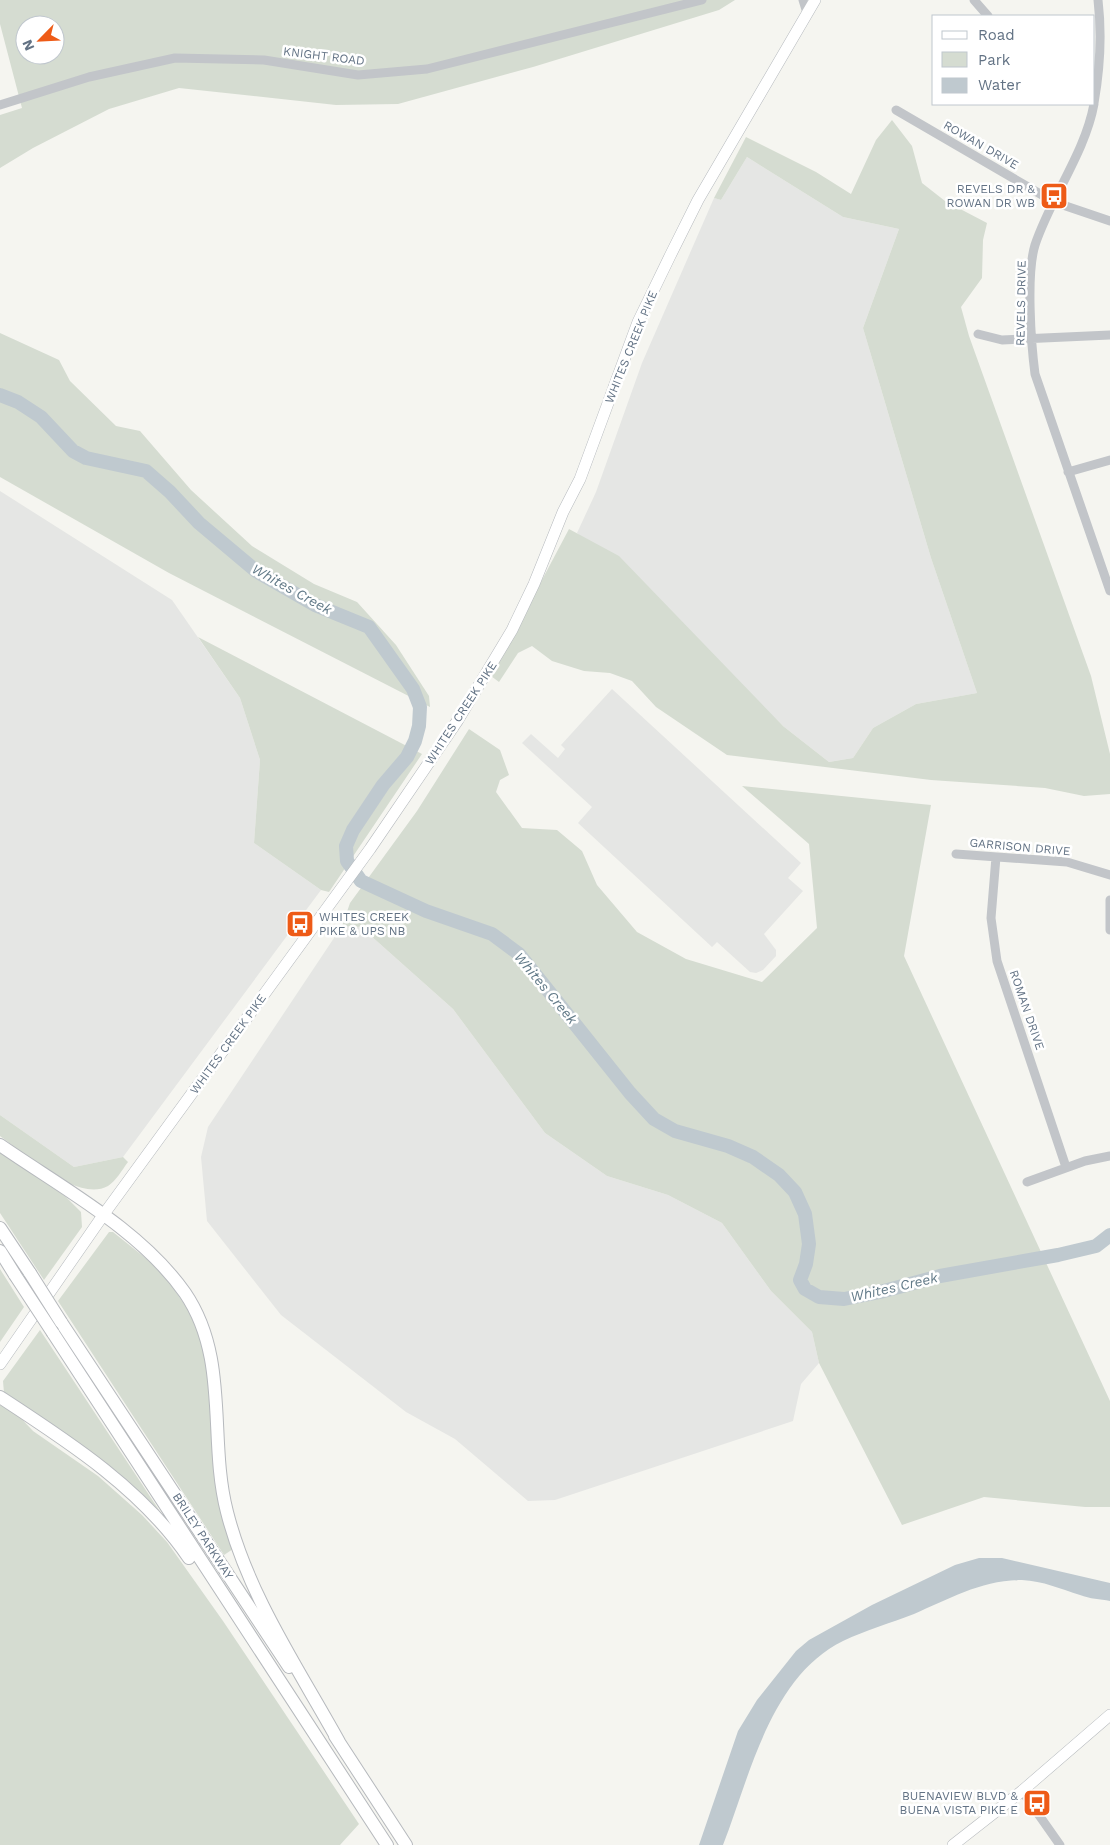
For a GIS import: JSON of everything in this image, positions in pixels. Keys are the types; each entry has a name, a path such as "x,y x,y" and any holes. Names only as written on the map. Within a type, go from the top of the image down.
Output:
{"highway":[{"path":"0,1145 104,1214 158,1260 186,1294 200,1320 209,1345 214,1369 222,1483 233,1535 254,1587 339,1742"},
{"name":"BRILEY PARKWAY","path":"0,1228 406,1845"},
{"name":"BRILEY PARKWAY","path":"0,1251 387,1845"},
{"path":"0,1398 123,1484 145,1504 182,1548 218,1599 255,1644"}],"main road":[{"name":"WHITES CREEK PIKE","path":"0,1364 104,1214 370,849 461,716 512,630 534,584 563,512 580,479 638,322 670,256 698,200 815,0"},
{"path":"953,1845 1022,1791 1110,1715"}],"street":[{"name":"KNIGHT ROAD","path":"0,104 89,77 175,58 264,60 358,75 427,69 702,0"},
{"path":"803,0 807,13"},
{"path":"974,0 987,15"},
{"name":"REVELS DRIVE","path":"1095,91 1100,20 1098,0"},
{"name":"REVELS DRIVE","path":"1094,105 1082,140 1035,247 1031,340 1036,374 1110,591"},
{"name":"ROWAN DRIVE","path":"896,110 1054,202 1110,222"},
{"path":"978,334 1002,340 1110,335"},
{"path":"1068,472 1110,460"},
{"name":"GARRISON DRIVE","path":"956,854 1067,862 1110,876"},
{"name":"ROMAN DRIVE","path":"996,856 991,918 997,961 1066,1167"},
{"path":"1110,900 1110,930"},
{"path":"1027,1182 1066,1167 1110,1156"},
{"path":"1022,1791 1060,1845"}],"shaded area":[{"path":"747,157 843,217 899,229 863,328 931,558 977,693 916,704 873,728 853,758 829,762 783,726 577,533 596,492 642,363 714,198 721,200"},
{"path":"0,491 172,600 240,698 260,760 254,843 321,890 123,1157 74,1167 0,1115"},
{"path":"612,689 801,863 788,878 803,891 764,934 776,950 776,956 763,970 756,973 750,972 717,942 712,947 578,823 592,807 522,743 531,734 558,758 565,749 561,745"},
{"path":"342,926 361,927 453,1009 545,1133 607,1176 668,1195 722,1223 771,1291 812,1332 819,1363 801,1384 793,1421 555,1500 528,1501 455,1439 406,1412 281,1315 207,1221 201,1157 208,1127"}],"green space":[{"path":"0,0 735,0 719,10 533,67 398,104 336,105 179,88 109,109 33,148 0,168 0,115 22,108 0,24"},
{"path":"892,120 912,146 922,183 945,201 987,223 983,240 982,278 961,307 969,336 1091,676 1110,754 1110,794 1084,796 1045,788 931,780 727,755 656,707 632,681 610,673 584,671 552,661 532,646 518,653 499,682 491,676 569,529 619,556 783,726 829,762 853,758 873,728 916,704 977,693 931,558 863,328 899,229 843,217 747,157 721,200 714,198 746,137 816,172 851,194 876,140"},
{"path":"0,333 59,360 70,381 116,426 140,431 191,490 252,546 314,584 357,602 396,645 429,696 430,707 169,573 0,477"},
{"path":"198,637 422,754 329,892 321,890 254,843 260,760 240,698"},
{"path":"469,729 500,750 509,775 500,780 496,792 522,828 557,830 582,851 597,885 637,932 686,959 762,982 817,928 809,844 742,786 931,805 904,956 1110,1401 1110,1507 1085,1507 984,1497 902,1525 819,1363 812,1332 771,1291 722,1223 668,1195 607,1176 545,1133 453,1009 361,927 342,926 350,903 417,811"},
{"path":"0,1115 74,1167 123,1157 128,1162 108,1186 95,1189 81,1188 51,1174 0,1136"},
{"path":"0,1150 66,1197 81,1212 82,1227 44,1280 0,1213"},
{"path":"109,1232 113,1232 153,1264 167,1279 191,1314 205,1349 233,1549 224,1555 58,1301"},
{"path":"0,1269 24,1307 0,1342"},
{"path":"40,1330 159,1510 157,1511 4,1393 3,1381"},
{"path":"0,1405 18,1415 33,1431 98,1476 142,1515 167,1542 223,1621 359,1824 340,1845 0,1845"}],"water":[{"path":"979,1558 1002,1558 1110,1583 1110,1601 1088,1597 1037,1582 1022,1580 993,1583 966,1591 914,1614 843,1641 818,1657 797,1678 780,1703 754,1760 723,1845 699,1845 738,1731 757,1700 796,1651 809,1640 872,1605 955,1565"}],"waterway":[{"name":"Whites Creek","path":"0,395 18,402 41,417 73,451 86,458 146,471 170,492 199,523 256,571 315,605 369,627 413,689 420,707 419,726 415,741 407,757 383,785 353,830 346,846 347,861 361,881 426,911 492,934 519,954 630,1093 654,1119 675,1131 728,1146 753,1157 779,1175 795,1192 805,1214 809,1244 806,1264 800,1280 805,1289 819,1297 844,1299 880,1292 940,1276 1058,1255 1096,1246 1110,1235"}],"place":[{"name":"REVELS DR & ROWAN DR WB","path":"1054,196"},
{"name":"WHITES CREEK PIKE & UPS NB","path":"300,924"},
{"name":"BUENAVIEW BLVD & BUENA VISTA PIKE E","path":"1037,1803"}]}
